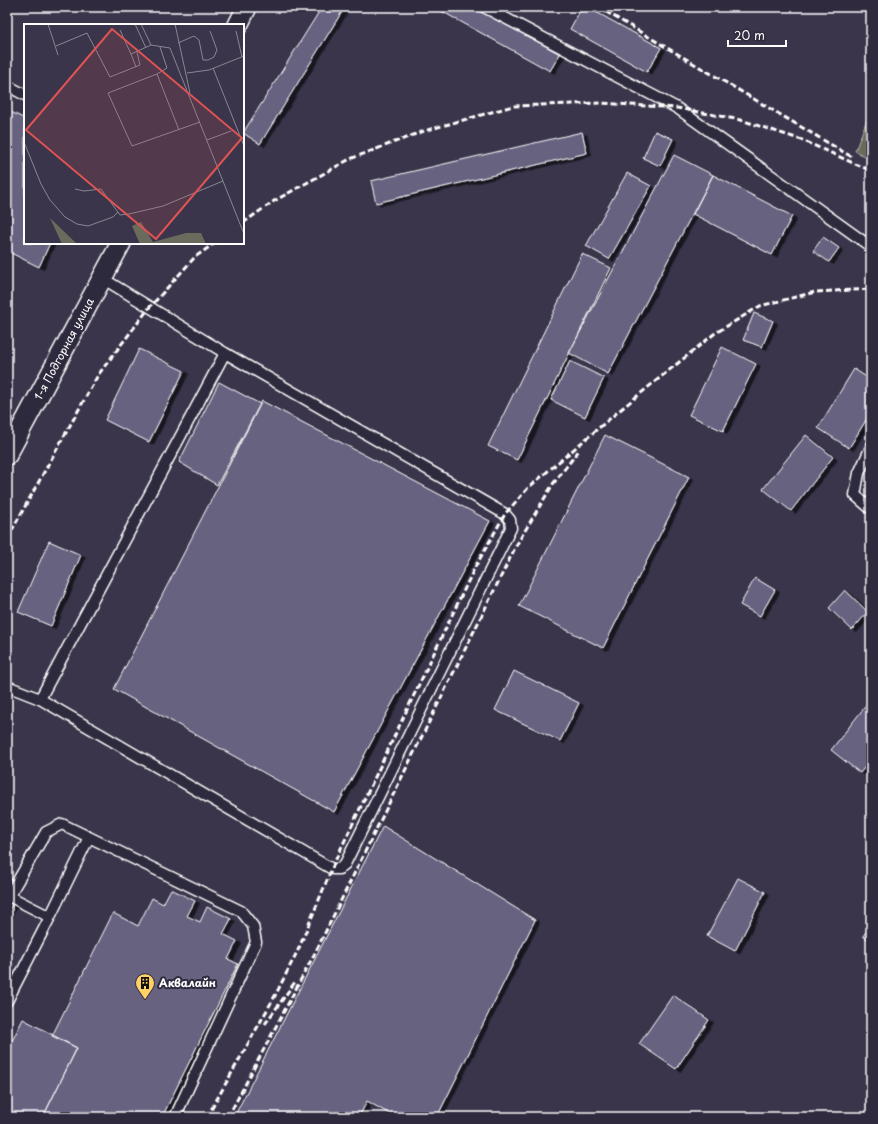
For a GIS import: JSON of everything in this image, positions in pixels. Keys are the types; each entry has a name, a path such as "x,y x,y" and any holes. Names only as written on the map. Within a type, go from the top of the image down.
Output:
{"street":[{"path":"238,24 247,7"},
{"name":"1-я Подгорная улица","path":"7,455 120,244"},
{"path":"7,440 27,417"}],"lane":[{"path":"484,7 677,108 867,244 871,249"},
{"path":"10,87 24,94"},
{"path":"7,686 40,699 332,869 339,869 344,864 511,528 510,520 504,514 225,353 102,278"},
{"path":"40,699 225,353"},
{"path":"871,447 859,473 855,495 871,509"},
{"path":"50,917 8,896 46,832 62,824 241,911 253,926 256,942 175,1117"},
{"path":"7,1001 89,837"}],"green space":[{"path":"871,109 871,160 855,151"}],"building":[{"path":"322,7 345,7 260,144 244,134"},
{"path":"434,7 475,7 560,54 550,71"},
{"path":"582,7 587,7 661,48 647,72 570,29"},
{"path":"7,110 24,118 24,244 50,244 39,267 7,251"},
{"path":"655,131 673,139 660,166 643,158"},
{"path":"582,132 587,153 376,203 371,181"},
{"path":"674,155 713,175 608,374 569,353"},
{"path":"627,173 651,186 609,259 586,246"},
{"path":"713,175 792,216 772,255 693,214"},
{"path":"823,237 839,248 829,262 813,251"},
{"path":"582,254 611,268 517,460 488,446"},
{"path":"754,313 773,321 762,347 743,340"},
{"path":"722,347 756,364 723,431 689,415"},
{"path":"139,349 184,371 149,442 105,420"},
{"path":"570,361 604,378 585,417 551,400"},
{"path":"854,369 871,380 871,412 849,448 818,428"},
{"path":"219,382 260,404 217,485 179,462"},
{"path":"262,401 490,521 334,812 114,689"},
{"path":"605,435 689,477 603,648 519,606"},
{"path":"806,435 833,457 791,511 763,489"},
{"path":"49,541 81,555 51,626 18,612"},
{"path":"755,578 775,590 760,616 740,605"},
{"path":"845,590 868,612 852,630 829,608"},
{"path":"514,671 579,703 560,741 495,710"},
{"path":"867,704 871,707 871,760 860,773 831,750"},
{"path":"383,826 535,920 437,1117 395,1117 367,1101 359,1117 234,1117"},
{"path":"738,878 765,892 735,951 707,936"},
{"name":"Аквалайн","path":"171,889 195,901 187,916 200,922 207,907 231,919 223,934 237,941 228,959 238,964 162,1117 43,1117 77,1048 52,1036 113,913 138,926 152,898 163,904"},
{"path":"7,900 13,903 7,915"},
{"path":"871,925 871,942 863,936"},
{"path":"673,995 709,1020 676,1069 639,1044"},
{"path":"23,1019 77,1048 43,1117 7,1117 7,1051"}],"railway":[{"path":"598,7 852,157"},
{"path":"244,222 274,201 350,159 424,131 513,106 601,103 677,108 741,120 802,140 871,171"},
{"path":"7,539 98,375 149,308 195,257 214,244"},
{"path":"207,1117 276,994 299,948 335,861 474,569 505,514 528,488 620,410 714,334 760,306 815,292 871,289"},
{"path":"228,1117 316,951 517,544 553,484 580,449"},
{"path":"265,1024 295,982"}],"place":[{"name":"Аквалайн","path":"145,1000"}]}
